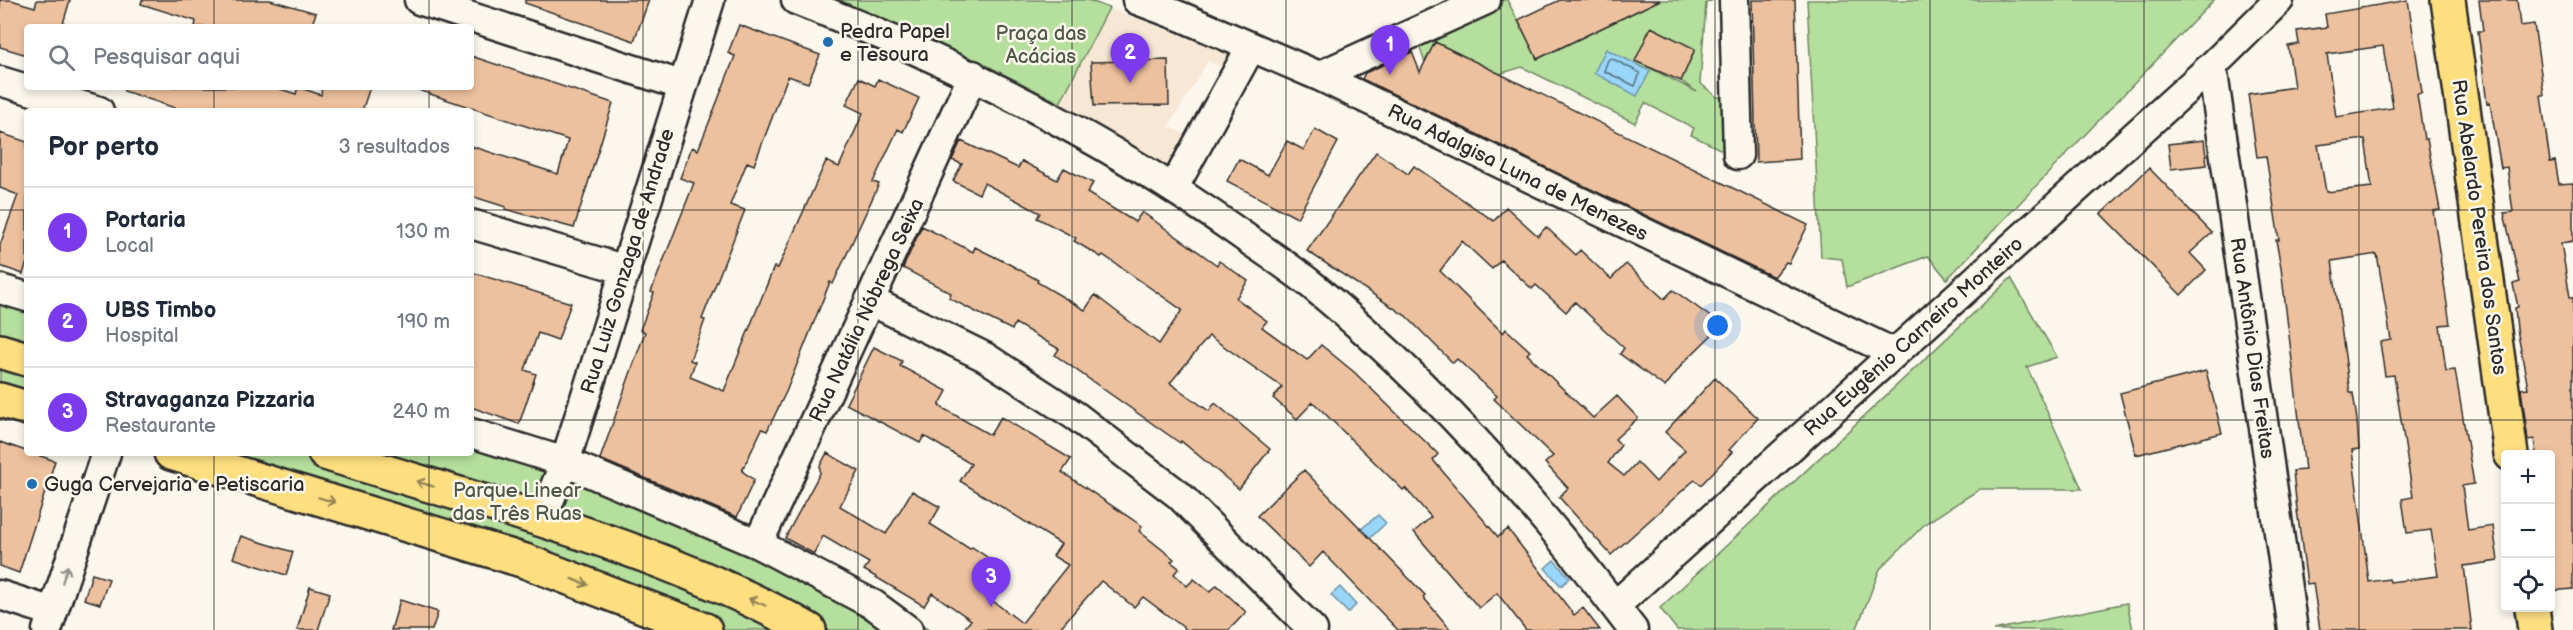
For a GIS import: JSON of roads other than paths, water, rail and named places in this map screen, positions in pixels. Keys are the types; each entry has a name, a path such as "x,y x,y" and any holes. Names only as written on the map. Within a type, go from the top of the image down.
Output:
{"main road":[{"name":"Rua Abelardo Pereira dos Santos","path":"2448,0 2510,450"},
{"path":"0,351 24,358"},
{"path":"0,400 24,407"},
{"path":"181,456 481,547 705,630"},
{"path":"335,456 650,558 766,606 809,630"},
{"path":"481,547 509,549 524,546 535,535 541,521"},
{"path":"2533,612 2535,630"}],"street":[{"path":"419,0 681,85"},
{"name":"Rua Luiz Gonzaga de Andrade","path":"541,521 565,462 626,270 681,85 710,0"},
{"path":"796,0 973,75 1080,132 1174,187 1312,285 1403,366 1492,457 1633,630"},
{"name":"Rua Adalgisa Luna de Menezes","path":"1137,0 1319,76 1894,353"},
{"path":"1319,76 1486,0"},
{"path":"1734,0 1738,155"},
{"name":"Rua Eugênio Carneiro Monteiro","path":"1615,606 2212,66 2278,0"},
{"path":"1174,187 1251,46"},
{"name":"Rua Antônio Dias Freitas","path":"2212,66 2293,630"},
{"name":"Rua Natália Nóbrega Seixa","path":"758,543 973,75"},
{"path":"0,81 24,88"},
{"path":"30,90 89,108"},
{"path":"474,225 626,270"},
{"path":"0,288 24,296"},
{"path":"871,301 985,357 1077,417 1179,495 1313,630"},
{"path":"474,434 565,462 758,543 874,605 908,630"},
{"path":"0,595 50,621 105,456"}],"water":[{"path":"1606,49 1650,71 1637,96 1594,73"},
{"path":"1378,515 1386,523 1368,540 1360,530"},
{"path":"1554,560 1570,578 1561,586 1545,568"},
{"path":"1340,587 1356,605 1348,613 1331,595"}],"place":[{"name":"Pedra Papel e Tesoura","path":"828,42"},
{"name":"Portaria","path":"1390,75"},
{"name":"UBS Timbo","path":"1130,83"},
{"name":"Guga Cervejaria e Petiscaria","path":"32,484"},
{"name":"Stravaganza Pizzaria","path":"991,607"}],"park label":[{"name":"Praça das Acácias","path":"1041,44"},
{"name":"Parque Linear das Três Ruas","path":"517,502"}]}
